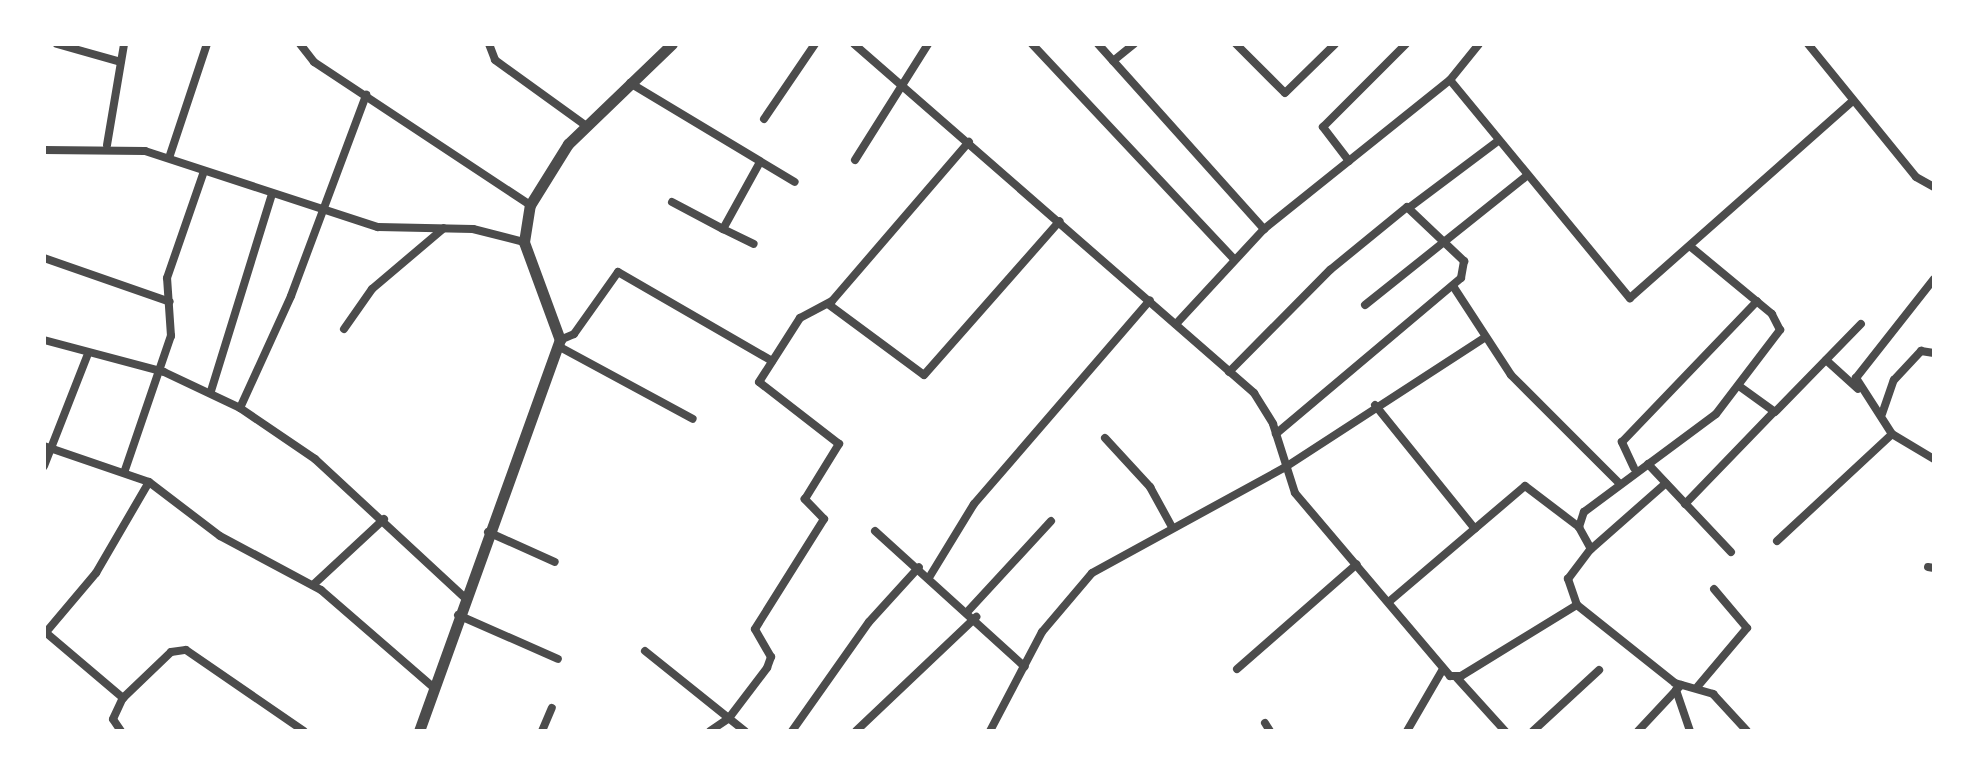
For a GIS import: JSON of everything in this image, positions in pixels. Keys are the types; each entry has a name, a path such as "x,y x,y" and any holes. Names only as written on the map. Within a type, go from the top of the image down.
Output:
{"street":[{"path":"57,44 121,62"},
{"path":"107,145 124,44"},
{"path":"169,158 207,44"},
{"path":"300,44 303,53 530,205"},
{"path":"489,44 495,60 585,125"},
{"path":"672,44 585,125 530,205 524,242 559,343 693,419"},
{"path":"764,119 815,44"},
{"path":"854,44 1150,300 1261,402 1276,434 1284,468 1295,493 1391,600 1443,669 1457,678 1505,731"},
{"path":"855,160 905,87 928,44"},
{"path":"1032,44 1234,259"},
{"path":"1098,44 1264,229"},
{"path":"1113,61 1134,44"},
{"path":"1236,44 1285,93 1335,44"},
{"path":"1349,161 1323,127 1406,44"},
{"path":"1176,324 1264,229 1450,80 1479,44"},
{"path":"1808,44 1916,177 1934,187"},
{"path":"1450,80 1625,296 1634,298 1853,101"},
{"path":"630,83 795,182"},
{"path":"240,408 322,211 366,95"},
{"path":"1229,372 1330,270 1498,141"},
{"path":"710,731 729,718 767,668 771,657 755,629 824,519 805,499 839,444 762,390 772,361 800,318 828,304 969,142"},
{"path":"44,150 107,145 169,158 322,211 392,230 445,227 524,242"},
{"path":"723,229 760,162"},
{"path":"125,470 160,371 170,302 167,278 204,171"},
{"path":"1365,305 1528,175"},
{"path":"211,391 272,194"},
{"path":"672,202 754,244"},
{"path":"1276,434 1453,286 1466,266 1410,207"},
{"path":"828,304 924,375 1060,221"},
{"path":"344,329 372,289 445,227"},
{"path":"1579,527 1584,512 1634,468 1648,464 1705,423 1739,386 1780,330 1757,301 1691,247"},
{"path":"44,258 170,302"},
{"path":"419,731 463,596 559,343 574,334 618,272 772,361"},
{"path":"1859,390 1859,372 1934,279"},
{"path":"1453,286 1483,339 1563,432 1618,482"},
{"path":"930,576 974,504 1150,300"},
{"path":"1634,468 1622,442 1757,301"},
{"path":"1685,504 1861,324"},
{"path":"990,731 1042,632 1092,573 1284,468 1375,405 1483,339"},
{"path":"44,340 87,356 160,371 211,391 240,408 384,519 463,596"},
{"path":"1882,414 1894,380 1921,351 1934,353"},
{"path":"44,466 48,447 87,356"},
{"path":"1826,360 1882,414 1892,434 1934,459"},
{"path":"1739,386 1773,413"},
{"path":"1375,405 1475,529"},
{"path":"1777,541 1892,434"},
{"path":"1105,438 1150,487 1172,527"},
{"path":"48,447 125,470 149,482 220,536 313,585 432,686"},
{"path":"1648,464 1731,552"},
{"path":"123,698 46,631 96,573 149,482"},
{"path":"1666,483 1590,550 1568,579 1577,605 1679,688 1690,731"},
{"path":"1391,600 1527,485 1579,527 1590,550"},
{"path":"313,585 384,519"},
{"path":"856,731 973,613 1051,521"},
{"path":"487,531 555,562"},
{"path":"875,531 973,613 1025,667"},
{"path":"1237,669 1357,564"},
{"path":"792,731 869,622 919,567"},
{"path":"1638,731 1679,688 1698,686 1747,628 1714,589"},
{"path":"1457,678 1577,605"},
{"path":"457,615 558,659"},
{"path":"121,731 113,719 123,698 171,652 186,650 299,730"},
{"path":"645,651 745,731"},
{"path":"1407,731 1443,669"},
{"path":"1533,731 1599,670"},
{"path":"1698,686 1747,731"},
{"path":"542,731 552,708"}]}
